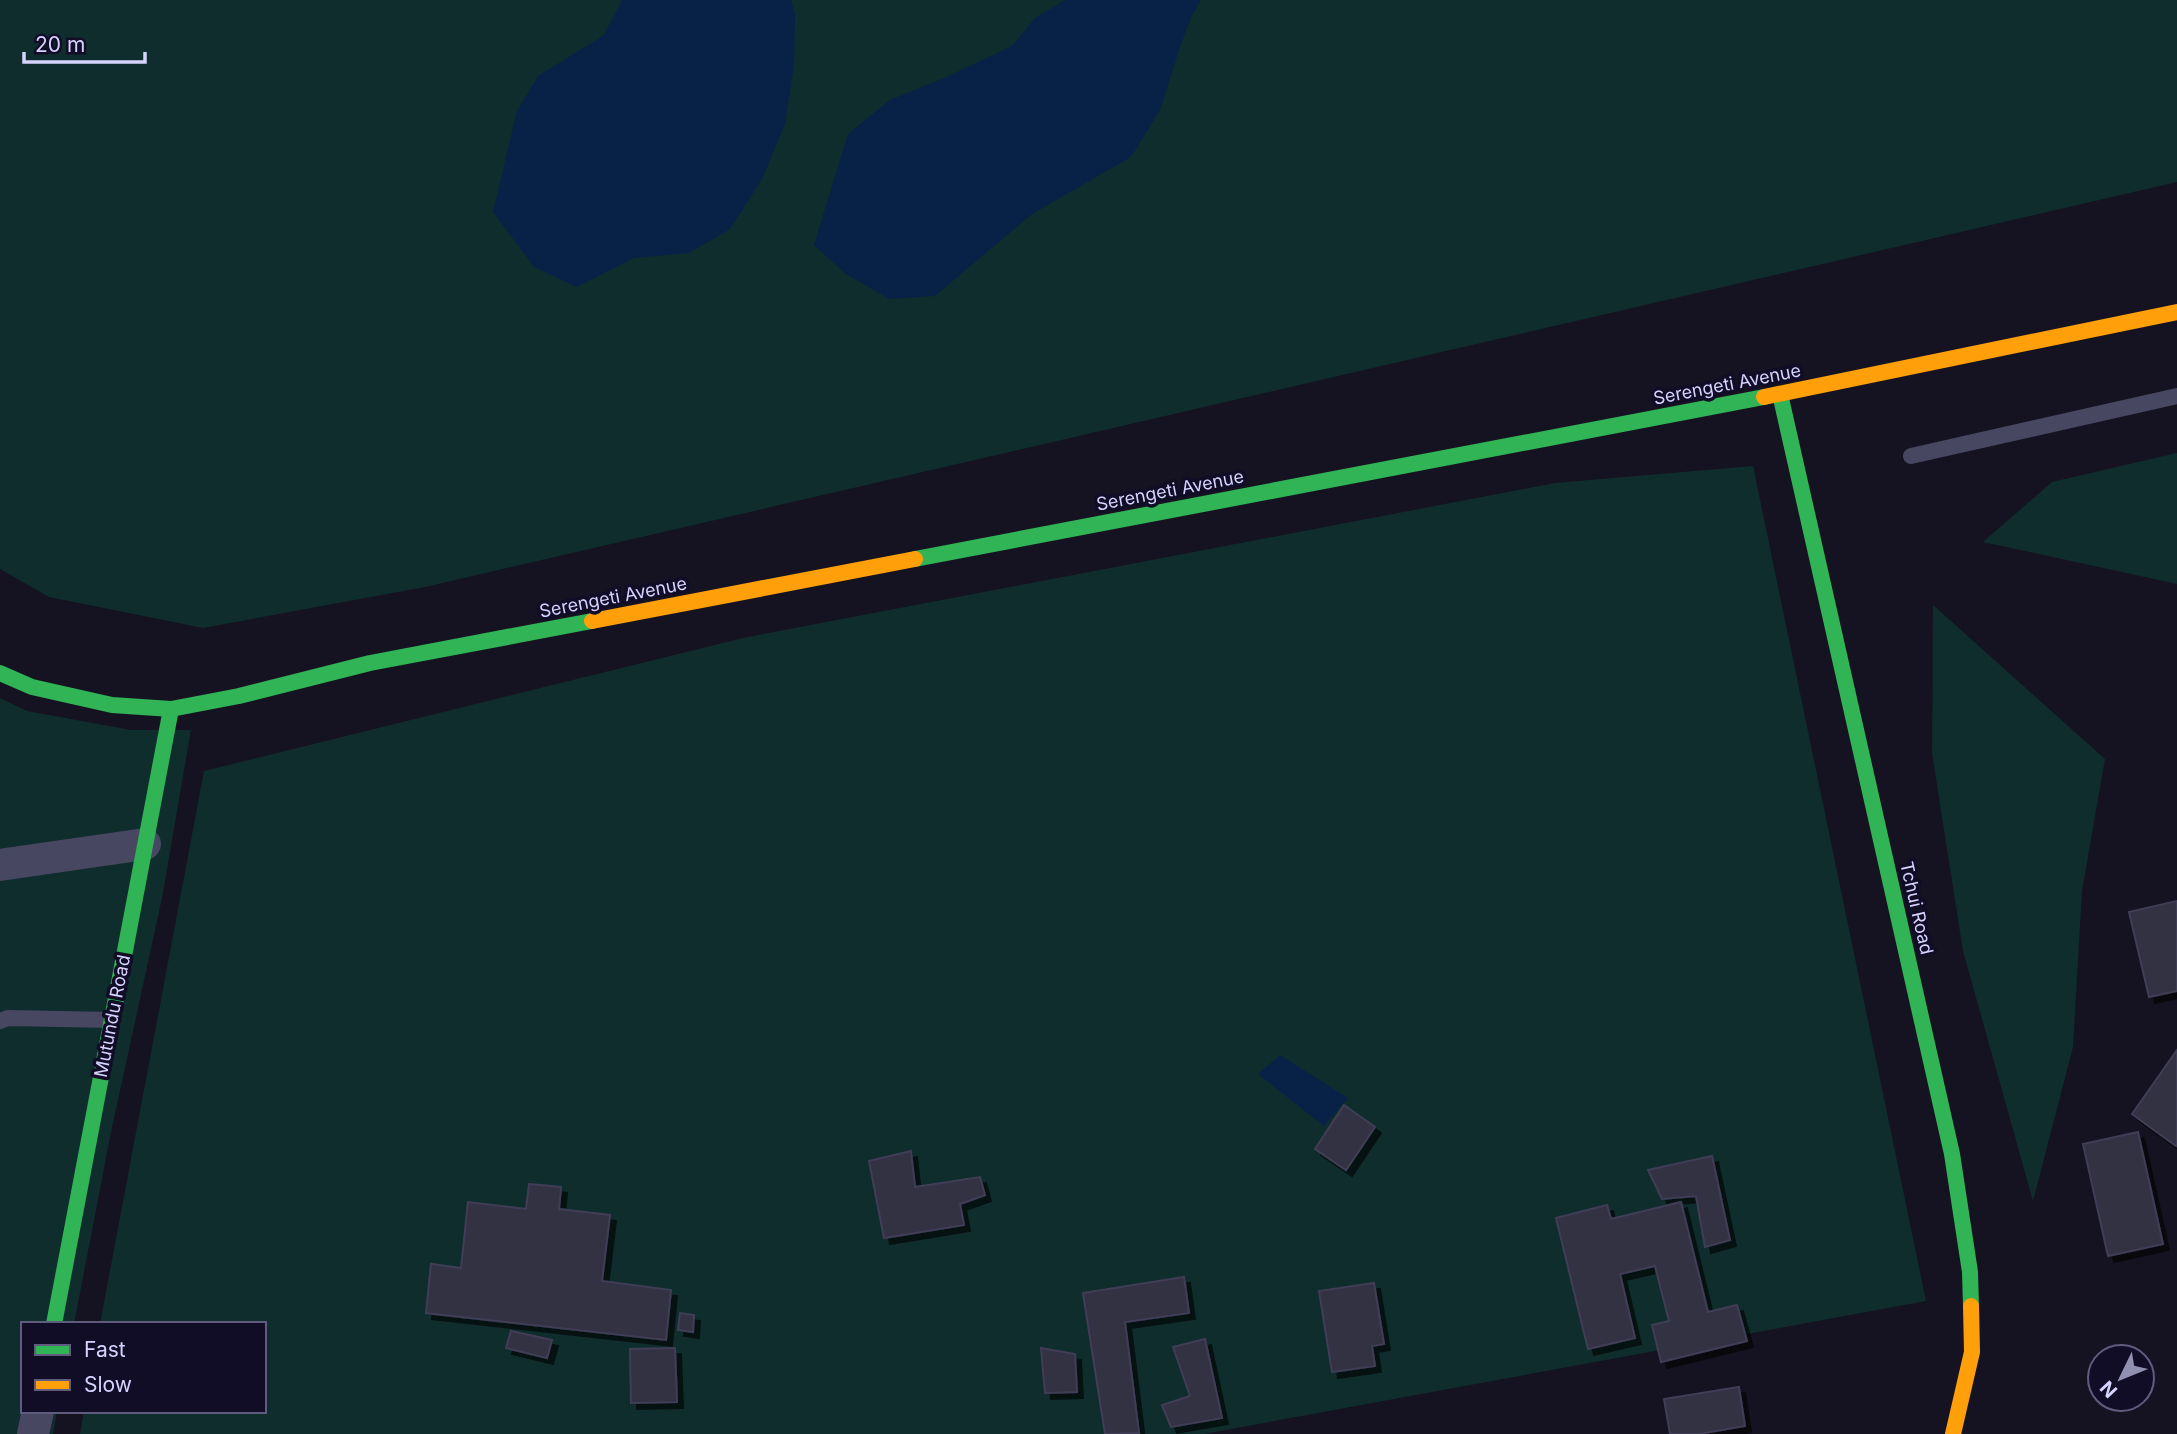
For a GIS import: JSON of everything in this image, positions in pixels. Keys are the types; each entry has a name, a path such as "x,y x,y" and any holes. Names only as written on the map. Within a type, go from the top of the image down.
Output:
{"street":[{"name":"Serengeti Avenue","path":"0,673 32,687 112,705 171,709 239,696 370,663 1780,394 2177,312"},
{"name":"Tchui Road","path":"1780,394 1952,1154 1970,1272 1972,1352 1953,1434"},
{"name":"Mutundu Road","path":"54,1322 171,709"},
{"path":"0,865 145,844"},
{"path":"33,1434 38,1413"}],"lane":[{"path":"1911,456 2177,396"},
{"path":"0,1021 8,1018 112,1020"}],"green space":[{"path":"0,0 2177,0 2177,182 425,587 203,628 49,597 0,569"},
{"path":"2177,453 2177,584 1983,542 2052,482"},
{"path":"1753,466 1926,1301 1204,1434 80,1434 84,1413 266,1413 266,1322 100,1322 204,771 743,638 1555,483"},
{"path":"1933,605 2105,759 2082,891 2073,1047 2033,1201 1963,951 1932,753"},
{"path":"0,698 27,711 131,730 191,730 162,898 111,1132 74,1322 21,1322 21,1413 57,1413 53,1434 0,1434"}],"water":[{"path":"622,0 791,0 795,14 794,65 785,124 762,179 730,229 689,253 634,258 577,287 534,267 493,212 517,111 538,76 604,35"},
{"path":"1065,0 1201,0 1191,17 1160,110 1131,157 1032,214 935,296 889,299 846,274 814,245 848,134 890,100 1012,46 1035,18"},
{"path":"1280,1055 1348,1098 1324,1126 1258,1074"}],"building":[{"path":"2177,901 2177,991 2149,997 2129,912"},
{"path":"2177,1050 2177,1144 2176,1146 2132,1114"},
{"path":"1344,1105 1375,1127 1346,1170 1315,1149"},
{"path":"2138,1132 2163,1244 2108,1256 2083,1144"},
{"path":"911,1151 915,1187 980,1177 985,1195 960,1204 964,1225 884,1238 869,1161"},
{"path":"1712,1156 1730,1240 1705,1247 1696,1196 1662,1199 1648,1170"},
{"path":"529,1184 561,1187 559,1209 610,1215 602,1281 671,1290 666,1340 426,1313 431,1264 461,1268 468,1202 526,1209"},
{"path":"1681,1202 1708,1312 1737,1305 1747,1341 1661,1362 1652,1325 1669,1321 1655,1266 1620,1274 1635,1338 1588,1349 1556,1218 1607,1205 1611,1219"},
{"path":"1184,1277 1189,1313 1125,1322 1139,1433 1105,1434 1083,1293"},
{"path":"1374,1283 1384,1344 1372,1346 1375,1366 1332,1372 1319,1291"},
{"path":"680,1313 694,1315 693,1332 678,1330"},
{"path":"511,1331 552,1340 547,1358 506,1348"},
{"path":"1205,1339 1222,1418 1171,1427 1162,1405 1190,1396 1173,1347"},
{"path":"675,1348 677,1402 631,1403 630,1349"},
{"path":"1041,1348 1075,1354 1077,1392 1045,1393"},
{"path":"1739,1387 1745,1426 1699,1434 1670,1434 1664,1399"}],"traffic: fast":[{"path":"1780,394 1952,1154 1970,1272 1971,1306"},
{"path":"915,559 1764,397"},
{"path":"0,673 32,687 112,705 171,709 239,696 370,663 592,621"},
{"path":"54,1322 171,709"}],"traffic: slow":[{"path":"1764,397 2177,312"},
{"path":"592,621 915,559"},
{"path":"1953,1434 1972,1352 1971,1306"}]}
